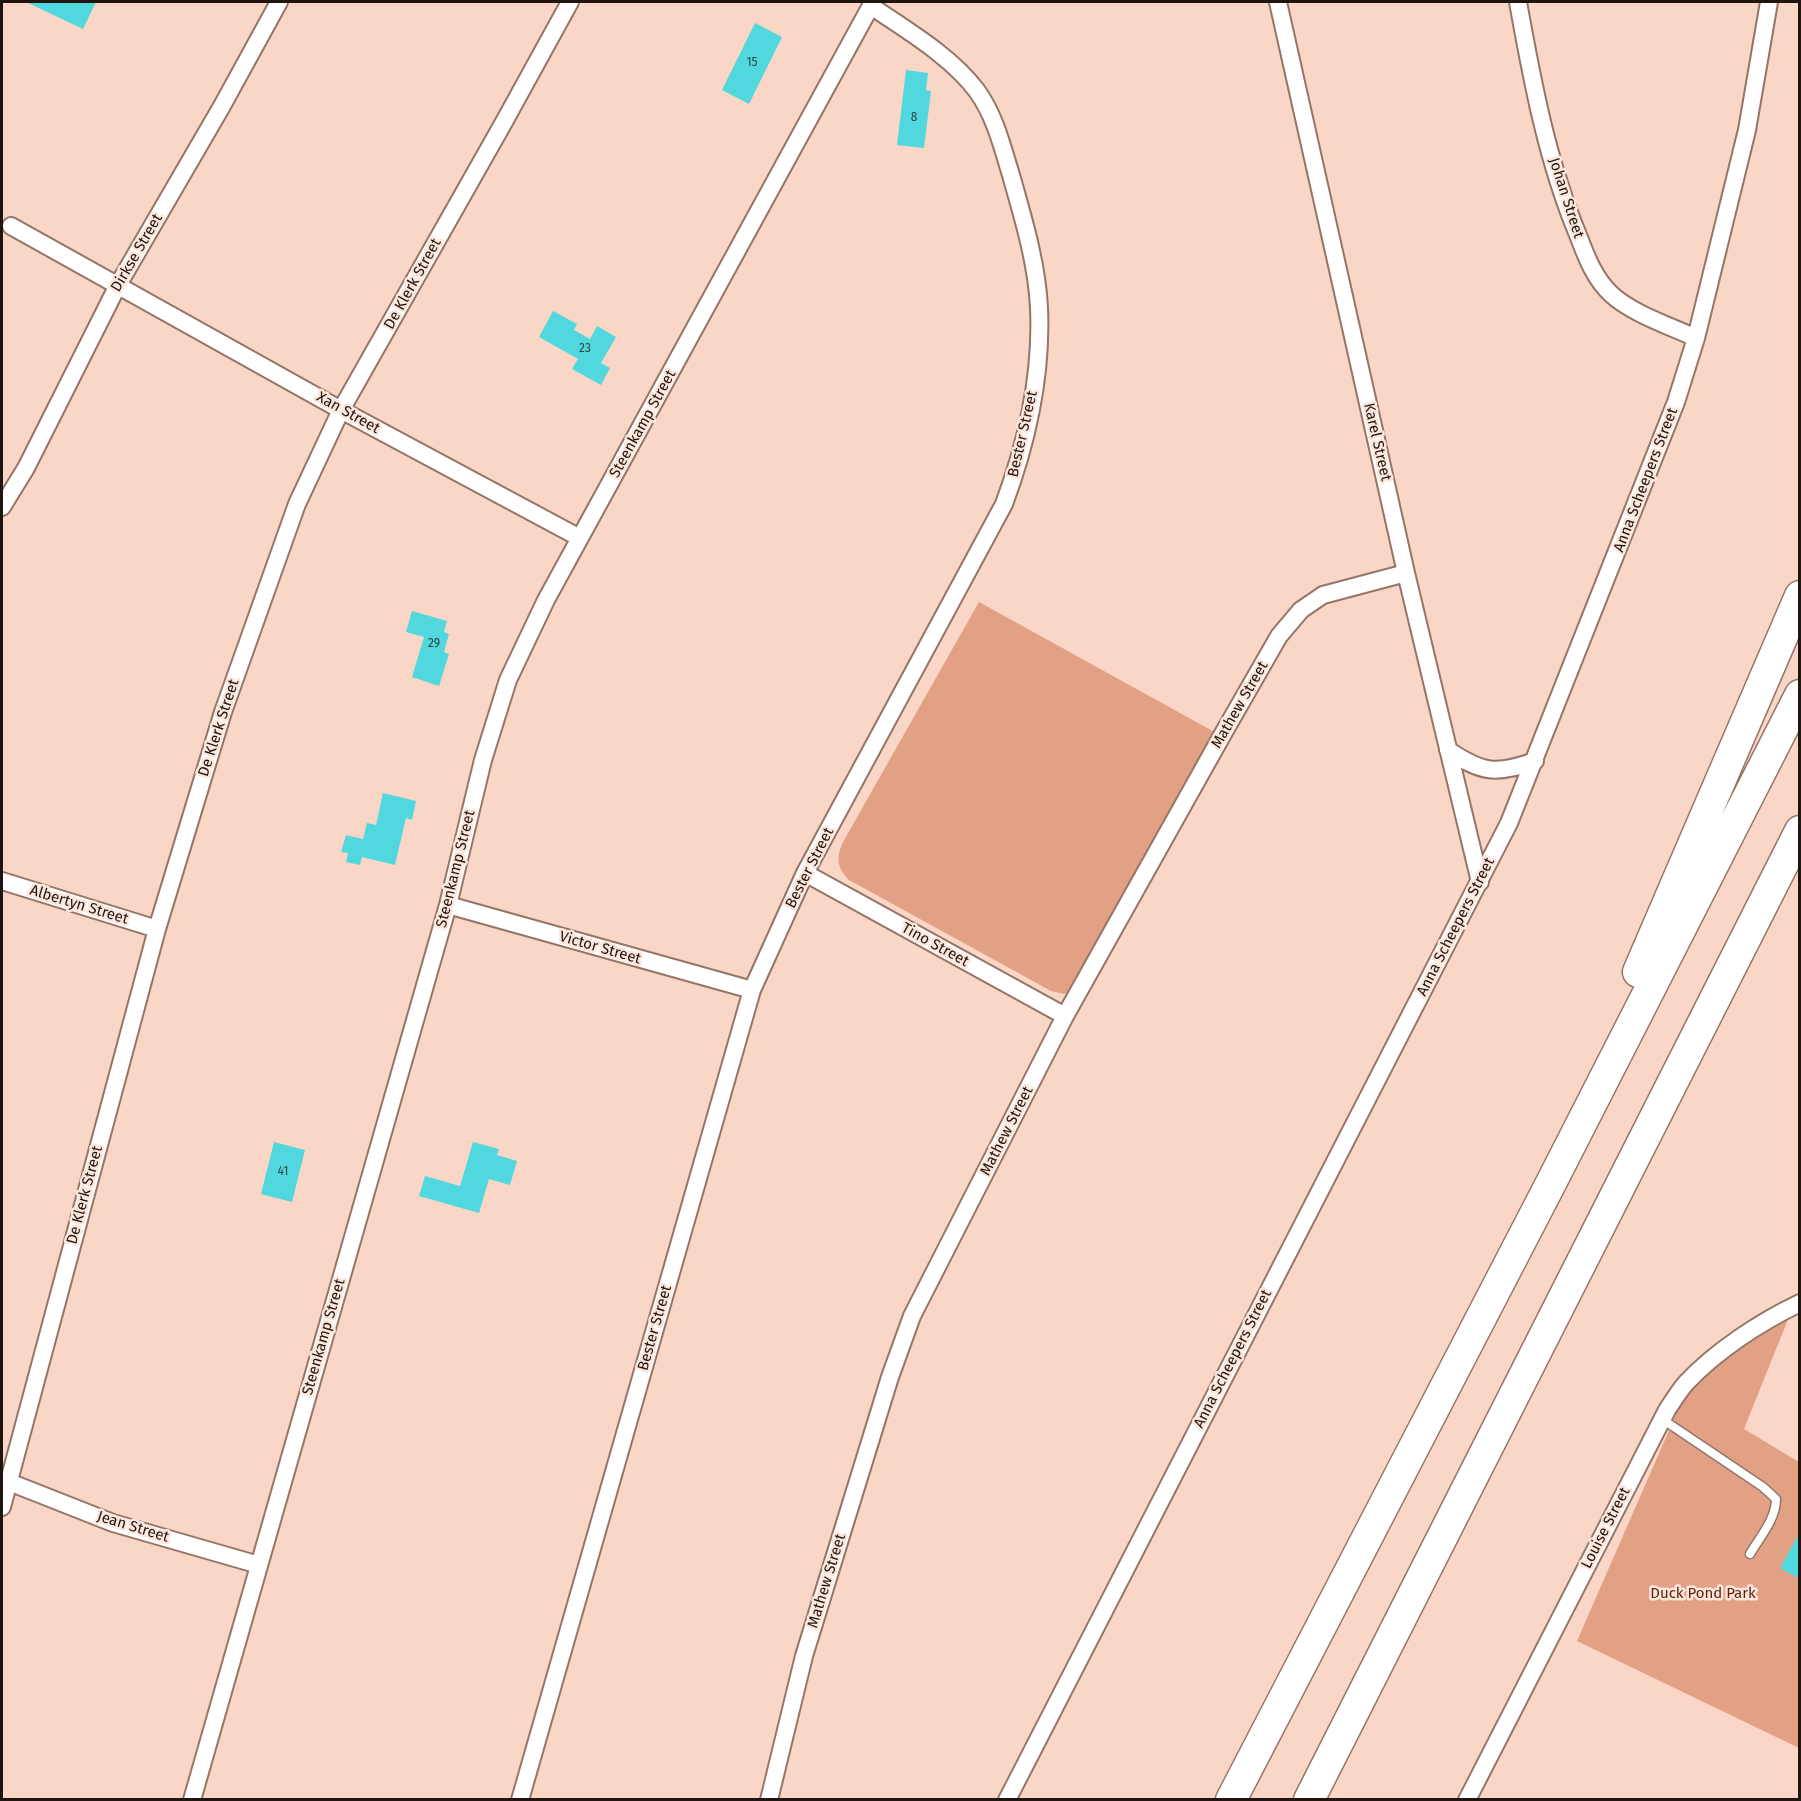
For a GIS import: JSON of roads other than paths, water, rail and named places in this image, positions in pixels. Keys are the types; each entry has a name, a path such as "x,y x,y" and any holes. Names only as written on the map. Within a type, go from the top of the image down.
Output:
{"highway":[{"path":"1551,1182 1674,887 1800,596"},
{"path":"1231,1800 1800,695"},
{"path":"1309,1800 1800,831"},
{"path":"1601,1222 1800,870"}],"street":[{"name":"Dirkse Street","path":"2,507 26,468 118,285 222,106 279,2"},
{"name":"De Klerk Street","path":"2,1507 157,928 224,712 297,504 341,410 570,2"},
{"name":"Karel Street","path":"1278,2 1406,573 1480,882"},
{"name":"Johan Street","path":"1518,2 1534,90 1567,209 1598,279 1612,295 1628,305 1696,338"},
{"name":"Anna Scheepers Street","path":"1007,1800 1509,823 1676,402 1696,338 1747,130 1769,2"},
{"name":"Steenkamp Street","path":"192,1800 448,905 483,760 508,680 546,600 872,4"},
{"name":"Bester Street","path":"520,1800 752,990 806,873 1004,504 1016,473 1032,405 1039,338 1039,307 1034,269 1020,207 995,122 977,91 956,69 872,4"},
{"name":"Xan Street","path":"11,226 341,410 580,538"},
{"name":"Mathew Street","path":"771,1799 804,1656 890,1377 912,1316 1065,1016 1224,732 1290,621 1310,602 1323,595 1406,573"},
{"path":"1448,750 1468,764 1493,770 1517,767 1535,761"},
{"name":"Tino Street","path":"806,873 1065,1016"},
{"name":"Albertyn Street","path":"2,881 157,928"},
{"name":"Victor Street","path":"448,905 752,990"},
{"name":"Louise Street","path":"1467,1800 1662,1419 1685,1385 1698,1372 1739,1339 1800,1303"},
{"name":"Jean Street","path":"9,1482 113,1523 259,1565"}],"lane":[{"path":"1662,1419 1763,1487 1776,1499 1771,1519 1750,1554"}],"park label":[{"name":"Duck Pond Park","path":"1703,1594"}]}
